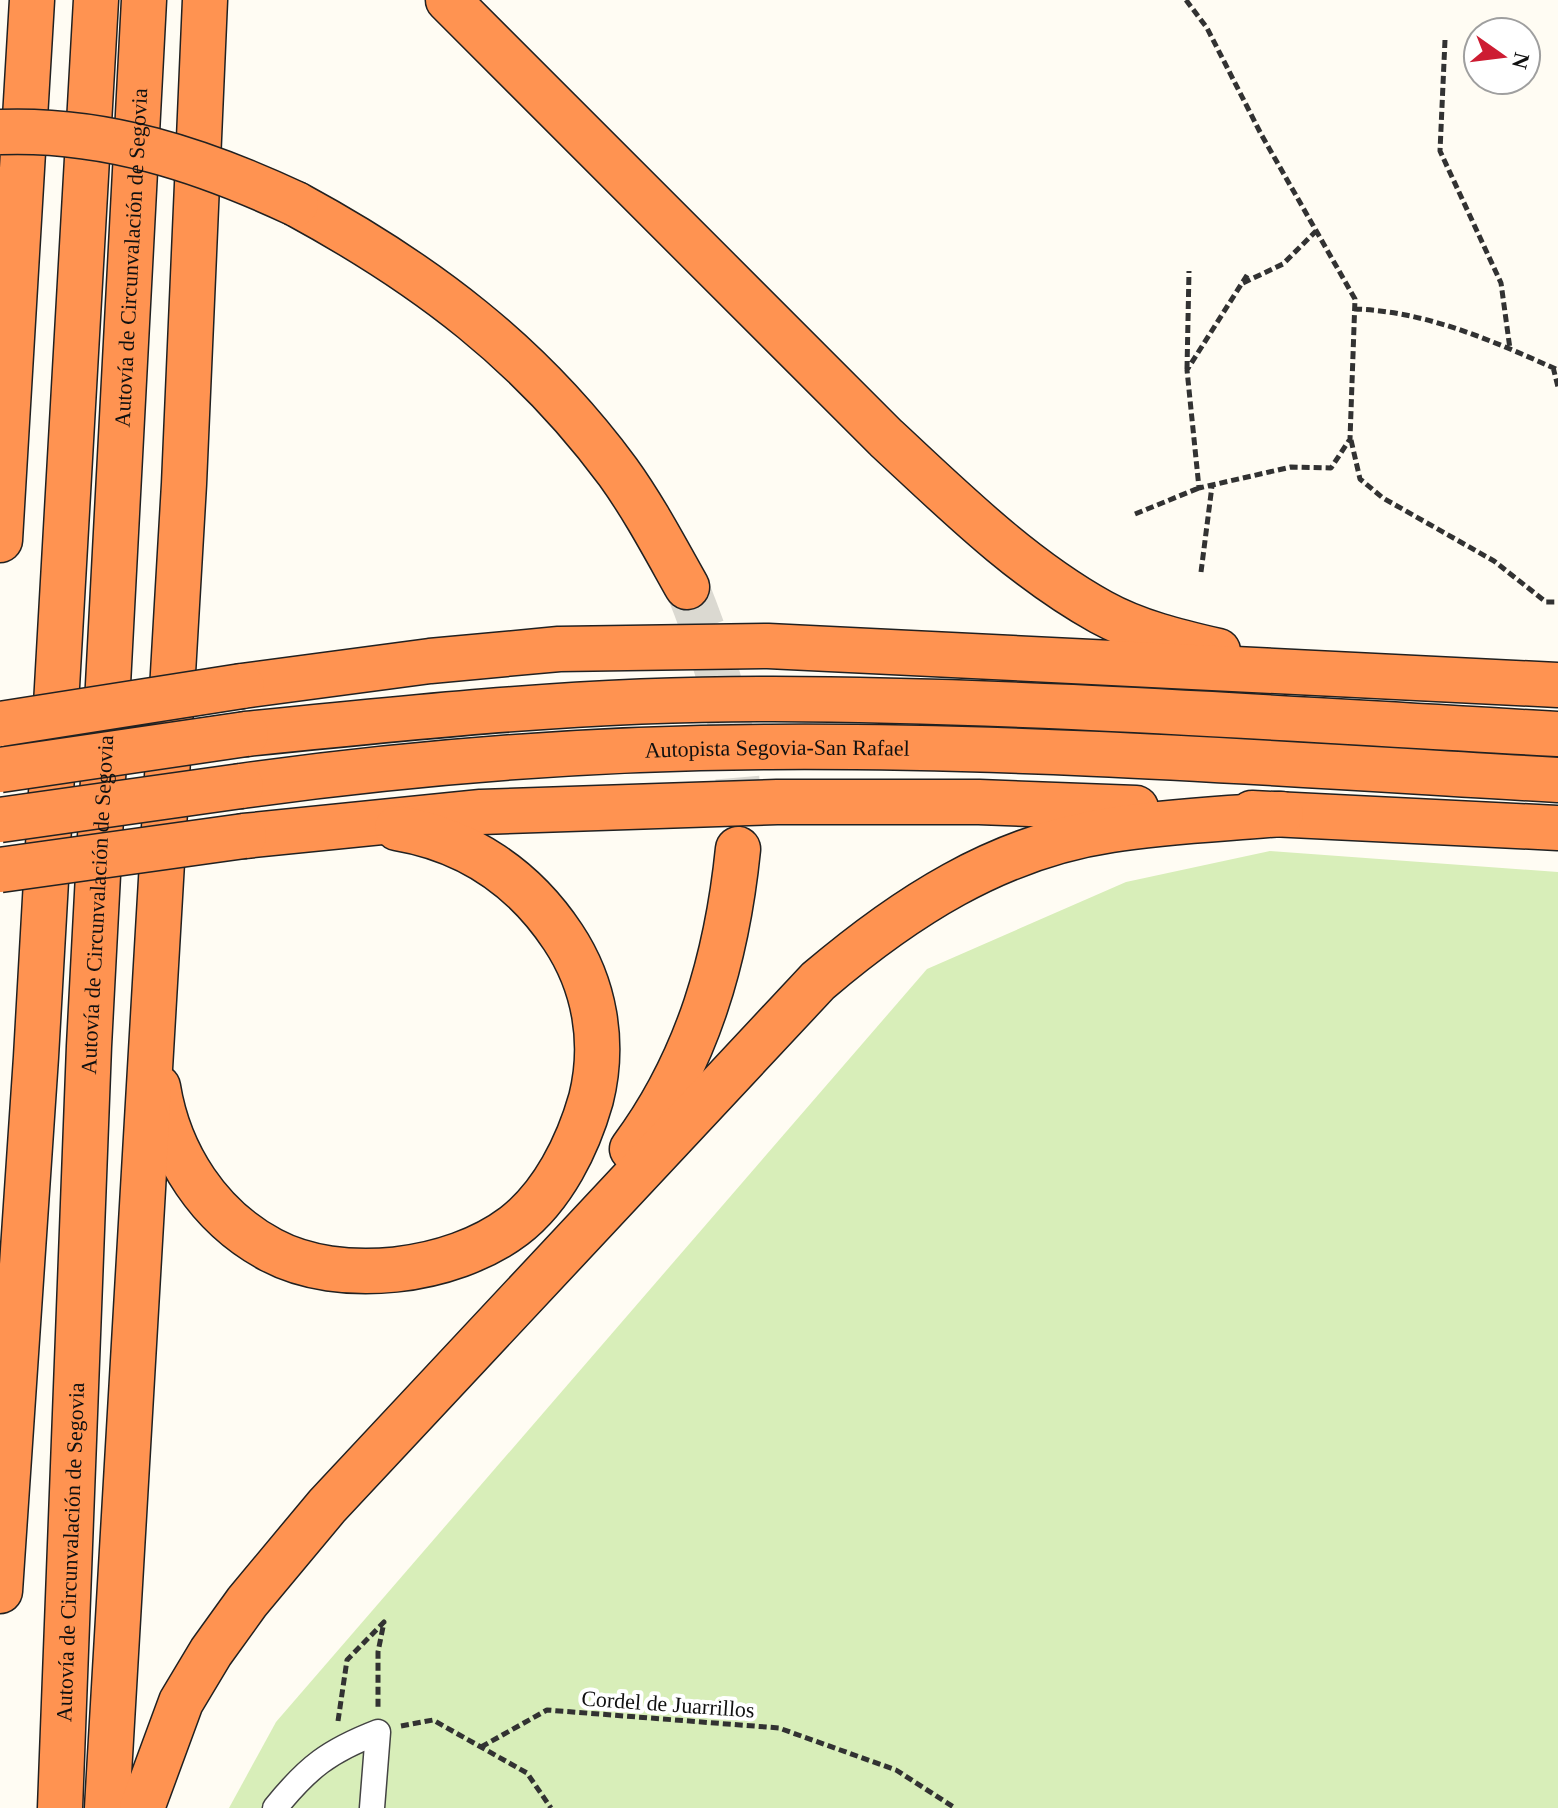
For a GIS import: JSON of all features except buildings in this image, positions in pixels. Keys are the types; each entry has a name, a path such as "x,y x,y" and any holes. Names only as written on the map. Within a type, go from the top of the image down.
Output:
{"highway":[{"path":"0,540 32,0"},
{"path":"0,1591 35,1072 96,0"},
{"name":"Autovía de Circunvalación de Segovia","path":"60,1808 89,1046 144,0"},
{"path":"107,1808 184,484 205,0"},
{"path":"448,0 886,438 1041,574 1103,613 1169,640 1298,671"},
{"path":"0,132 54,132 132,144 204,164 296,204 419,276 461,308 539,379 619,473 687,587"},
{"path":"0,724 242,686 430,661 559,649 768,646 1558,685"},
{"name":"Autopista Segovia-San Rafael","path":"0,770 246,734 520,709 774,699 1013,705 1558,734"},
{"name":"Autopista Segovia-San Rafael","path":"0,820 376,767 768,747 1006,751 1558,780"},
{"path":"0,870 244,836 481,812 777,802 979,802 1558,828"},
{"path":"142,1808 181,1702 211,1652 327,1506 818,981 867,939 925,899 980,870 1036,848 1110,830 1281,814"},
{"path":"154,964 156,1073 165,1118 173,1142 200,1190 234,1224 272,1250 314,1264 367,1271 407,1269 445,1260 514,1226 540,1199 567,1161 585,1119 597,1074 590,987 573,952 550,917 504,870 475,852 423,834 389,827 314,829"},
{"path":"449,1374 623,1161 670,1092 695,1038 718,970 729,922 738,849"}],"street":[{"path":"275,1808 303,1774 334,1750 378,1732 372,1808"}],"path":[{"path":"1186,0 1207,28 1355,299 1350,439 1360,479 1383,498 1494,561 1546,602 1558,602"},
{"path":"1445,40 1440,151 1501,283 1510,349"},
{"path":"1241,284 1283,264 1316,231"},
{"path":"1189,271 1187,370 1199,488"},
{"path":"1187,370 1249,272"},
{"path":"1354,309 1389,310 1474,334 1555,368 1558,387"},
{"path":"1135,514 1199,488 1291,467 1331,468 1350,439"},
{"path":"1201,572 1212,486"},
{"path":"334,1750 347,1660 384,1622 378,1652 378,1732 433,1720 527,1773 551,1808"},
{"name":"Cordel de Juarrillos","path":"481,1747 547,1710 779,1728 896,1770 955,1808"}],"green space":[{"path":"1270,851 1558,872 1558,1808 229,1808 276,1722 927,969 1126,882"}],"tunnel":[{"path":"687,587 720,681 727,712 737,775 739,842"}]}
